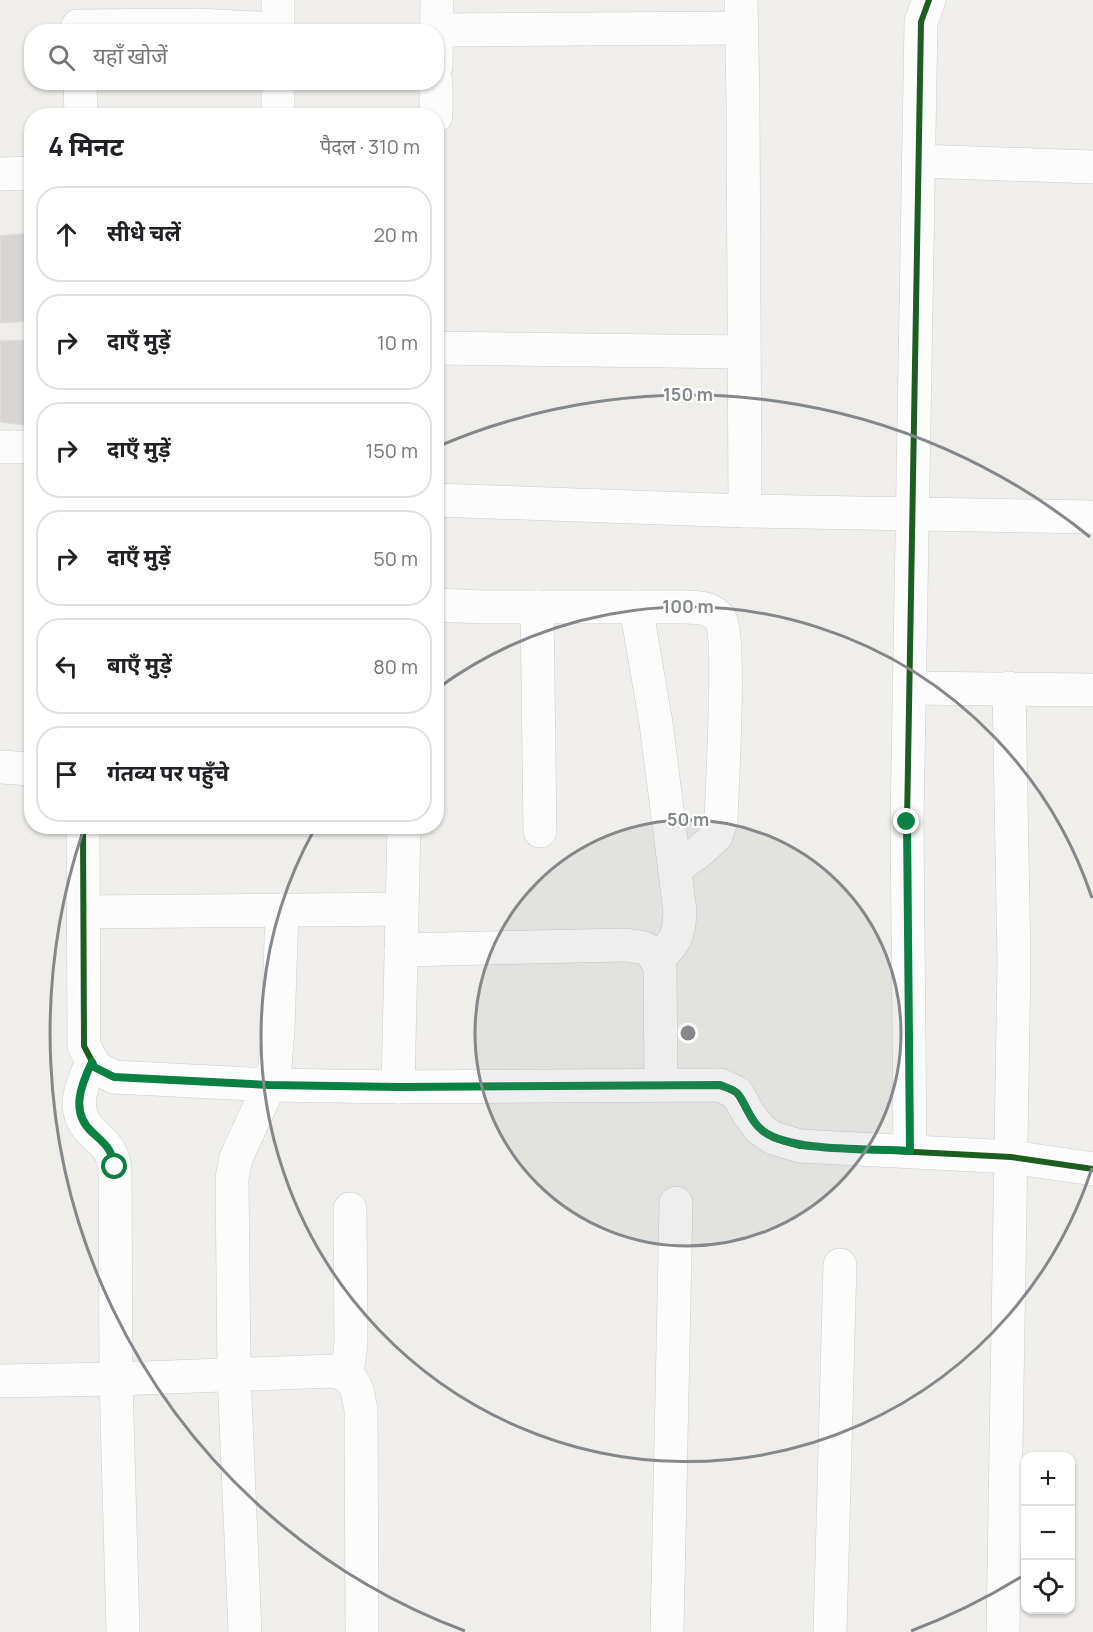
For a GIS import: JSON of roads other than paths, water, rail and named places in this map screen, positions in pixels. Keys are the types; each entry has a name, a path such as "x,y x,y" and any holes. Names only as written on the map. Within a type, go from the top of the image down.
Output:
{"street":[{"path":"910,1151 907,822 909,688 921,22 929,0"},
{"path":"437,15 741,14 745,511"},
{"path":"78,19 177,24"},
{"path":"213,24 278,20"},
{"path":"80,90 81,108"},
{"path":"278,90 278,108"},
{"path":"436,90 436,108"},
{"path":"918,161 1093,167"},
{"path":"0,174 24,173"},
{"path":"444,348 744,352"},
{"path":"0,447 24,447"},
{"path":"444,500 745,511 1093,517"},
{"path":"444,605 687,607 712,610 722,620 726,655 721,821 716,836 675,869"},
{"path":"537,607 540,831"},
{"path":"636,607 656,723 680,910 679,931 671,945 657,961"},
{"path":"909,688 1093,690"},
{"path":"1003,1632 1014,962 1009,688"},
{"path":"0,768 24,769"},
{"path":"83,834 84,1046 94,1067 114,1077 269,1085 398,1087 720,1085 737,1093 760,1129 773,1138 800,1146 1011,1157 1093,1168"},
{"path":"398,1087 404,834"},
{"path":"84,912 402,909"},
{"path":"245,1632 234,1374 232,1178 240,1149 275,1067 282,910"},
{"path":"401,950 625,945 643,947 654,954 660,967 661,1085"},
{"path":"92,1062 84,1079 79,1109 82,1121 112,1153 115,1167 116,1379 123,1632"},
{"path":"667,1632 676,1203"},
{"path":"347,1374 351,1344 350,1209"},
{"path":"830,1632 840,1265"},
{"path":"0,1381 333,1371 347,1374 355,1384 361,1409 362,1632"}]}
